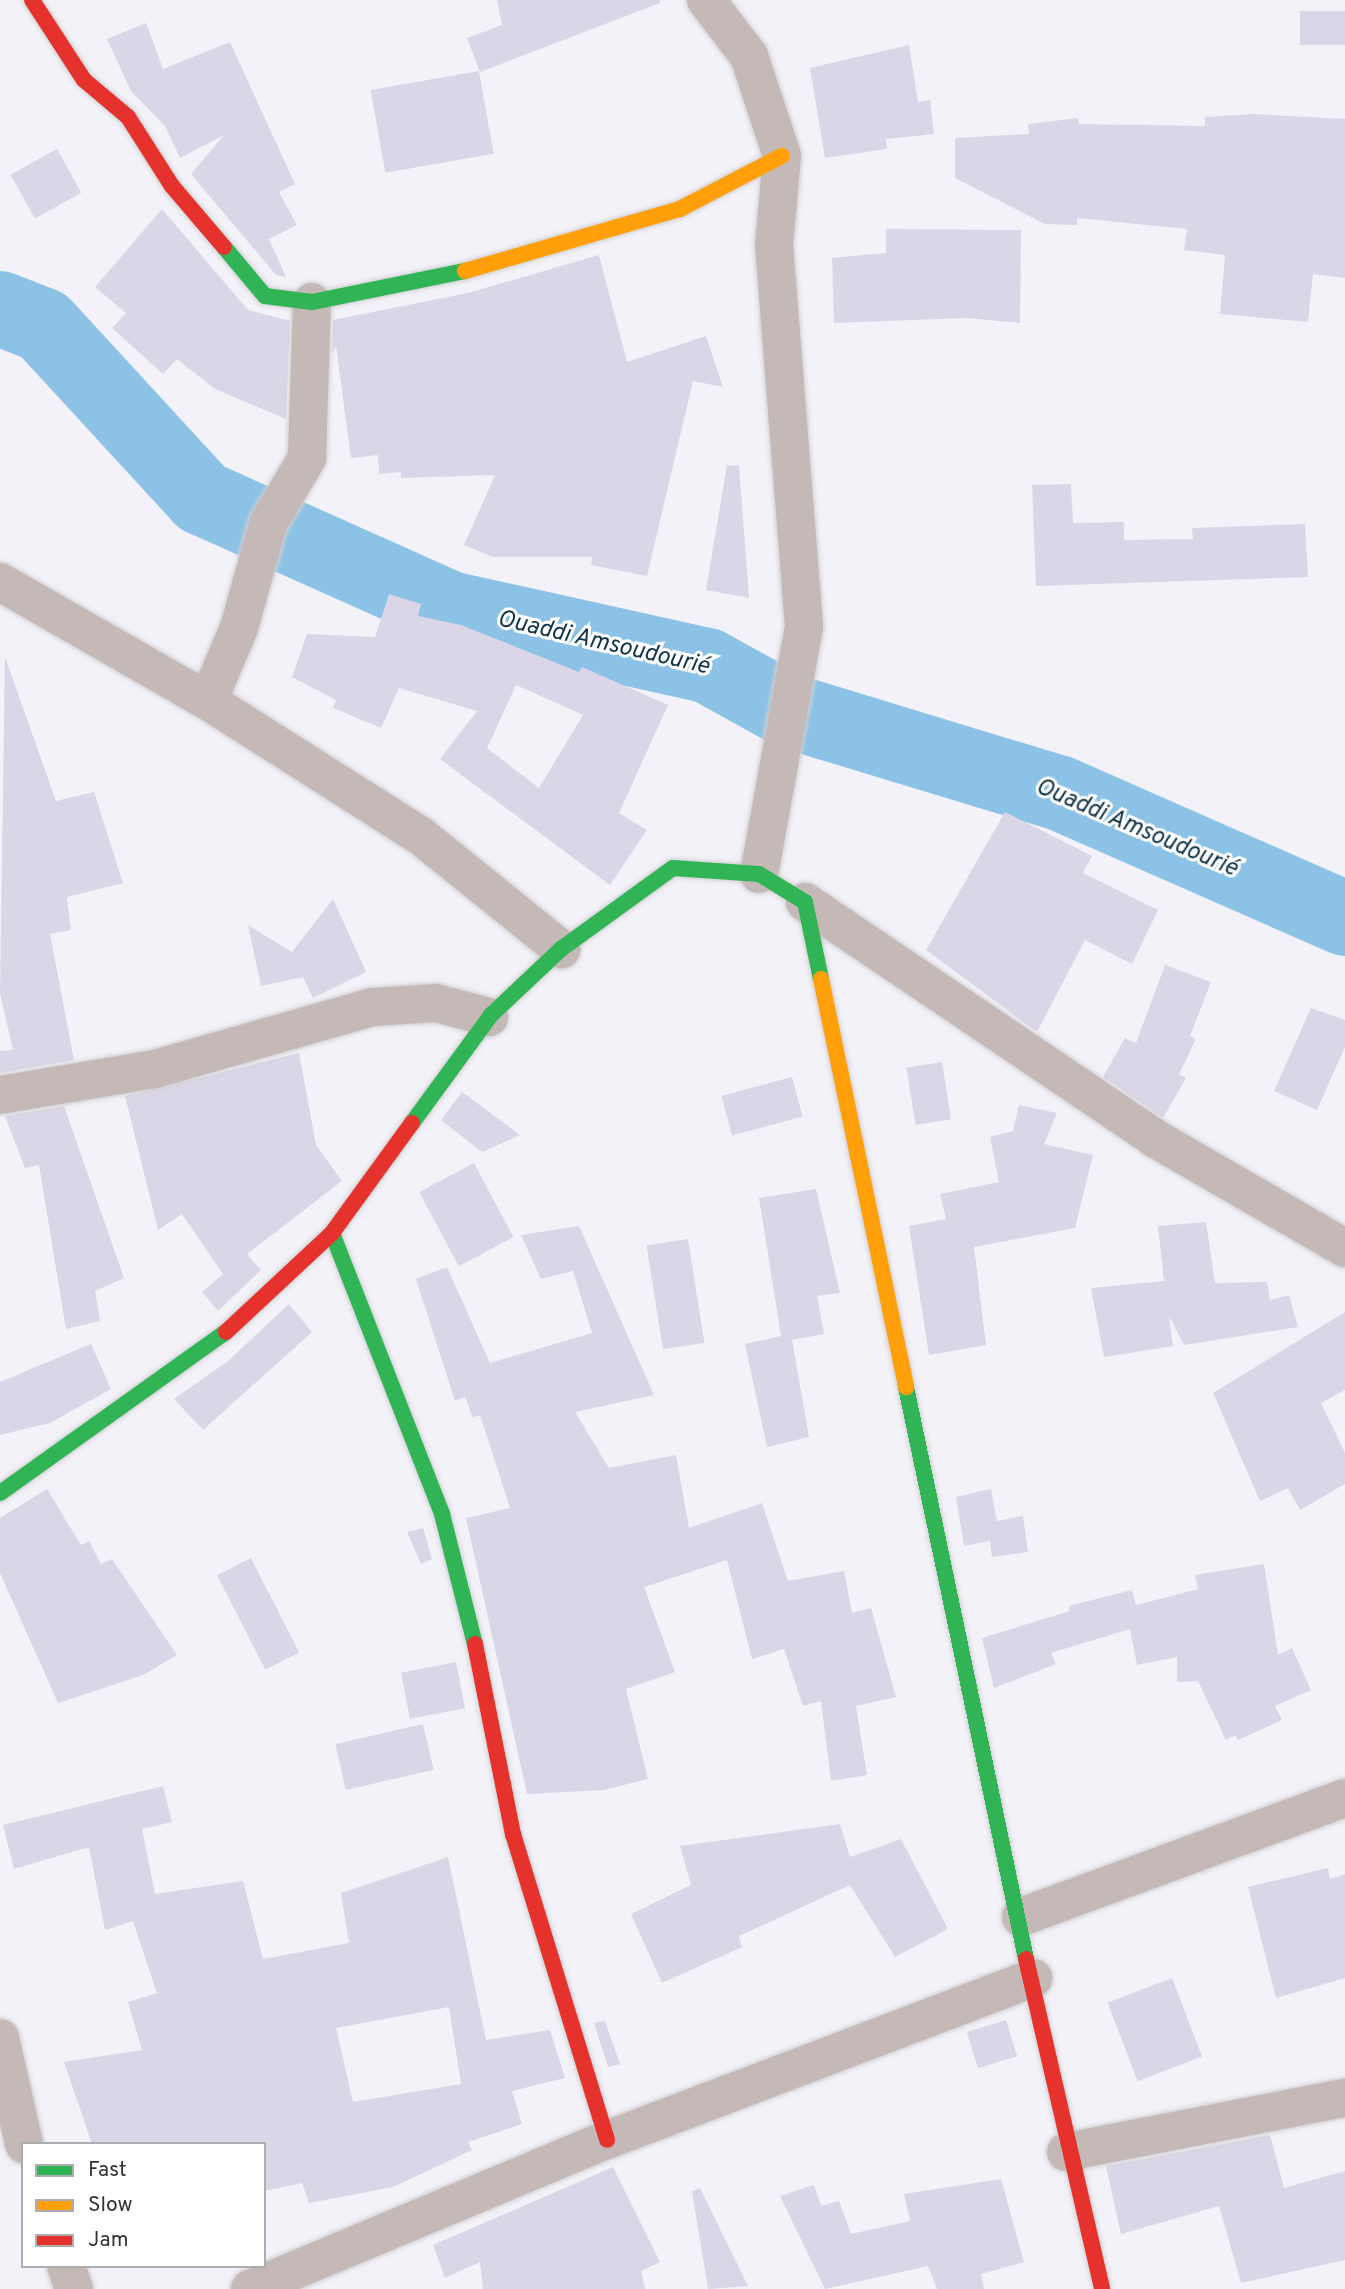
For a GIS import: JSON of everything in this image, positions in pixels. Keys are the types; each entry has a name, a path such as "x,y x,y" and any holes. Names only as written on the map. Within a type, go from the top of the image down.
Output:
{"street":[{"path":"32,0 84,80 128,117 172,186 265,296 312,302 464,271 680,209 782,156"},
{"path":"706,0 749,56 782,156 774,244 804,627 759,874"},
{"path":"208,701 239,628 268,524 307,458 312,302"},
{"path":"0,582 208,701 422,837 561,949"},
{"path":"0,1493 213,1345 332,1233 489,1017 561,949 673,868 759,874 805,902 1156,1139 1345,1248"},
{"path":"805,902 1021,1917 1066,2152 1102,2289"},
{"path":"0,1095 155,1069 372,1007 436,1003 489,1017"},
{"path":"332,1233 442,1514 468,1609 513,1834 607,2140"},
{"path":"1021,1917 1345,1798"},
{"path":"250,2289 607,2140 1033,1978"},
{"path":"0,2038 24,2142"},
{"path":"1066,2152 1345,2098"},
{"path":"67,2268 74,2289"}],"building":[{"path":"497,0 660,0 660,3 480,72 467,38 502,25"},
{"path":"1300,11 1345,11 1345,45 1300,45"},
{"path":"146,23 163,69 230,42 295,184 279,192 297,225 269,239 286,277 276,275 191,174 224,135 180,158 165,126 131,91 107,39"},
{"path":"909,45 918,102 930,100 934,134 886,139 887,149 825,158 810,68"},
{"path":"479,71 494,154 385,173 371,90"},
{"path":"1253,114 1345,119 1345,278 1313,274 1308,322 1220,314 1225,255 1184,250 1187,229 1077,218 1077,225 1045,224 955,178 955,138 1029,134 1028,124 1078,118 1079,124 1205,126 1205,117"},
{"path":"57,149 81,193 35,218 11,175"},
{"path":"162,209 248,310 290,321 286,419 215,389 177,359 163,374 112,328 126,313 95,287"},
{"path":"886,229 1021,230 1020,323 967,318 834,323 832,258 886,253"},
{"path":"599,255 627,362 706,336 723,387 693,381 647,576 591,565 592,557 493,557 464,545 495,475 401,478 401,472 379,474 378,455 351,458 336,346 332,353 333,320 468,293"},
{"path":"727,465 739,466 749,598 706,590"},
{"path":"1071,484 1073,523 1124,522 1124,540 1193,539 1192,528 1305,524 1308,577 1036,586 1032,485"},
{"path":"389,594 421,604 418,616 461,625 579,672 582,667 668,705 619,813 647,830 610,885 440,759 477,711 399,688 381,728 333,708 336,700 292,677 307,634 375,637","holes":["516,685 583,715 539,788 487,748"]},
{"path":"5,657 56,801 94,792 123,883 67,897 71,930 50,934 74,1060 0,1073 0,1051 13,1050 0,993"},
{"path":"1005,812 1092,856 1083,873 1158,910 1132,964 1085,940 1037,1032 926,950"},
{"path":"333,899 366,972 313,998 303,977 261,986 248,925 292,952"},
{"path":"1165,965 1211,982 1190,1036 1196,1039 1179,1074 1186,1078 1163,1118 1103,1077 1125,1038 1136,1043"},
{"path":"1311,1008 1345,1020 1345,1047 1317,1110 1274,1091"},
{"path":"299,1053 316,1145 342,1181 247,1254 261,1270 218,1311 202,1292 223,1274 182,1214 158,1230 125,1096"},
{"path":"942,1062 951,1119 916,1125 906,1068"},
{"path":"792,1077 803,1117 732,1135 721,1096"},
{"path":"462,1092 520,1135 482,1152 441,1120"},
{"path":"1019,1105 1057,1113 1044,1144 1093,1155 1075,1228 974,1247 986,1345 929,1355 909,1226 946,1219 940,1194 999,1182 990,1137 1013,1131"},
{"path":"64,1106 124,1278 95,1291 100,1321 66,1329 39,1165 25,1168 5,1116"},
{"path":"474,1163 513,1237 459,1266 419,1192"},
{"path":"816,1189 840,1293 817,1296 824,1334 792,1340 809,1437 767,1447 745,1344 781,1336 759,1198"},
{"path":"1206,1222 1215,1283 1267,1282 1270,1300 1289,1295 1298,1327 1184,1345 1169,1316 1173,1346 1104,1357 1091,1288 1164,1281 1158,1226"},
{"path":"579,1226 654,1395 575,1412 609,1468 676,1455 689,1528 762,1503 788,1581 844,1571 852,1613 871,1608 896,1697 856,1706 867,1775 831,1781 821,1701 803,1706 784,1649 752,1659 727,1560 644,1587 675,1672 626,1689 648,1779 603,1790 527,1794 466,1518 510,1508 480,1415 473,1418 465,1397 455,1401 416,1279 447,1267 490,1363 592,1333 573,1271 541,1279 521,1235"},
{"path":"688,1239 704,1343 663,1349 647,1246"},
{"path":"289,1304 312,1332 203,1430 174,1399 228,1361"},
{"path":"1345,1312 1345,1390 1321,1403 1345,1453 1345,1484 1300,1510 1288,1488 1260,1501 1213,1393"},
{"path":"91,1344 111,1389 50,1423 0,1435 0,1382"},
{"path":"47,1489 81,1545 89,1541 101,1564 112,1559 177,1655 143,1675 58,1703 0,1573 0,1518"},
{"path":"991,1489 997,1521 1023,1516 1028,1552 992,1557 990,1541 964,1546 956,1497"},
{"path":"423,1528 432,1559 421,1564 407,1532"},
{"path":"251,1558 299,1652 265,1670 217,1575"},
{"path":"1264,1564 1278,1655 1292,1648 1311,1690 1275,1706 1282,1720 1238,1740 1235,1735 1226,1740 1198,1681 1177,1682 1177,1657 1137,1665 1130,1629 1051,1653 1056,1664 994,1688 982,1638 1070,1611 1069,1606 1132,1590 1136,1605 1198,1589 1195,1575"},
{"path":"456,1662 465,1708 410,1719 401,1673"},
{"path":"423,1724 434,1770 346,1790 335,1744"},
{"path":"163,1786 172,1822 142,1829 155,1894 243,1881 263,1959 349,1943 341,1893 448,1857 486,2040 550,2030 565,2078 512,2091 522,2124 468,2142 472,2150 393,2187 309,2203 302,2183 266,2191 266,2142 91,2142 64,2062 142,2050 128,2002 157,1993 133,1921 105,1930 89,1847 14,1869 3,1825","holes":["449,2007 461,2084 353,2102 336,2028"]},
{"path":"840,1824 850,1857 901,1839 948,1929 895,1957 850,1885 739,1936 742,1947 662,1983 631,1914 691,1885 680,1846"},
{"path":"1328,1868 1330,1879 1345,1874 1345,1978 1276,1998 1248,1887"},
{"path":"1172,1978 1202,2056 1138,2081 1108,2003"},
{"path":"1006,2020 1017,2056 978,2068 967,2032"},
{"path":"605,2021 620,2064 608,2067 594,2023"},
{"path":"1270,2135 1284,2188 1345,2171 1345,2260 1241,2283 1219,2206 1121,2234 1106,2166"},
{"path":"613,2167 660,2262 641,2271 645,2289 483,2289 480,2262 445,2278 433,2245"},
{"path":"1001,2179 1024,2262 981,2274 984,2289 937,2289 928,2266 825,2289 780,2196 814,2185 821,2206 839,2201 851,2234 910,2221 904,2194"},
{"path":"700,2188 748,2286 708,2289 692,2191"}],"waterway":[{"name":"Ouaddi Amsoudourié","path":"0,308 43,325 201,497 449,608 707,665 790,711 1060,793 1345,918"}],"traffic: fast":[{"path":"224,247 265,296 312,302 465,271"},
{"path":"412,1123 491,1015 561,949 673,868 759,874 805,902 821,979"},
{"path":"332,1233 442,1514 475,1644"},
{"path":"0,1493 226,1332"},
{"path":"906,1387 1026,1959"}],"traffic: slow":[{"path":"465,271 680,209 782,156"},
{"path":"821,979 906,1387"}],"traffic: jam":[{"path":"32,0 84,80 128,117 172,186 224,247"},
{"path":"226,1332 332,1233 412,1123"},
{"path":"475,1644 513,1834 607,2140"},
{"path":"1026,1959 1102,2289"}]}
